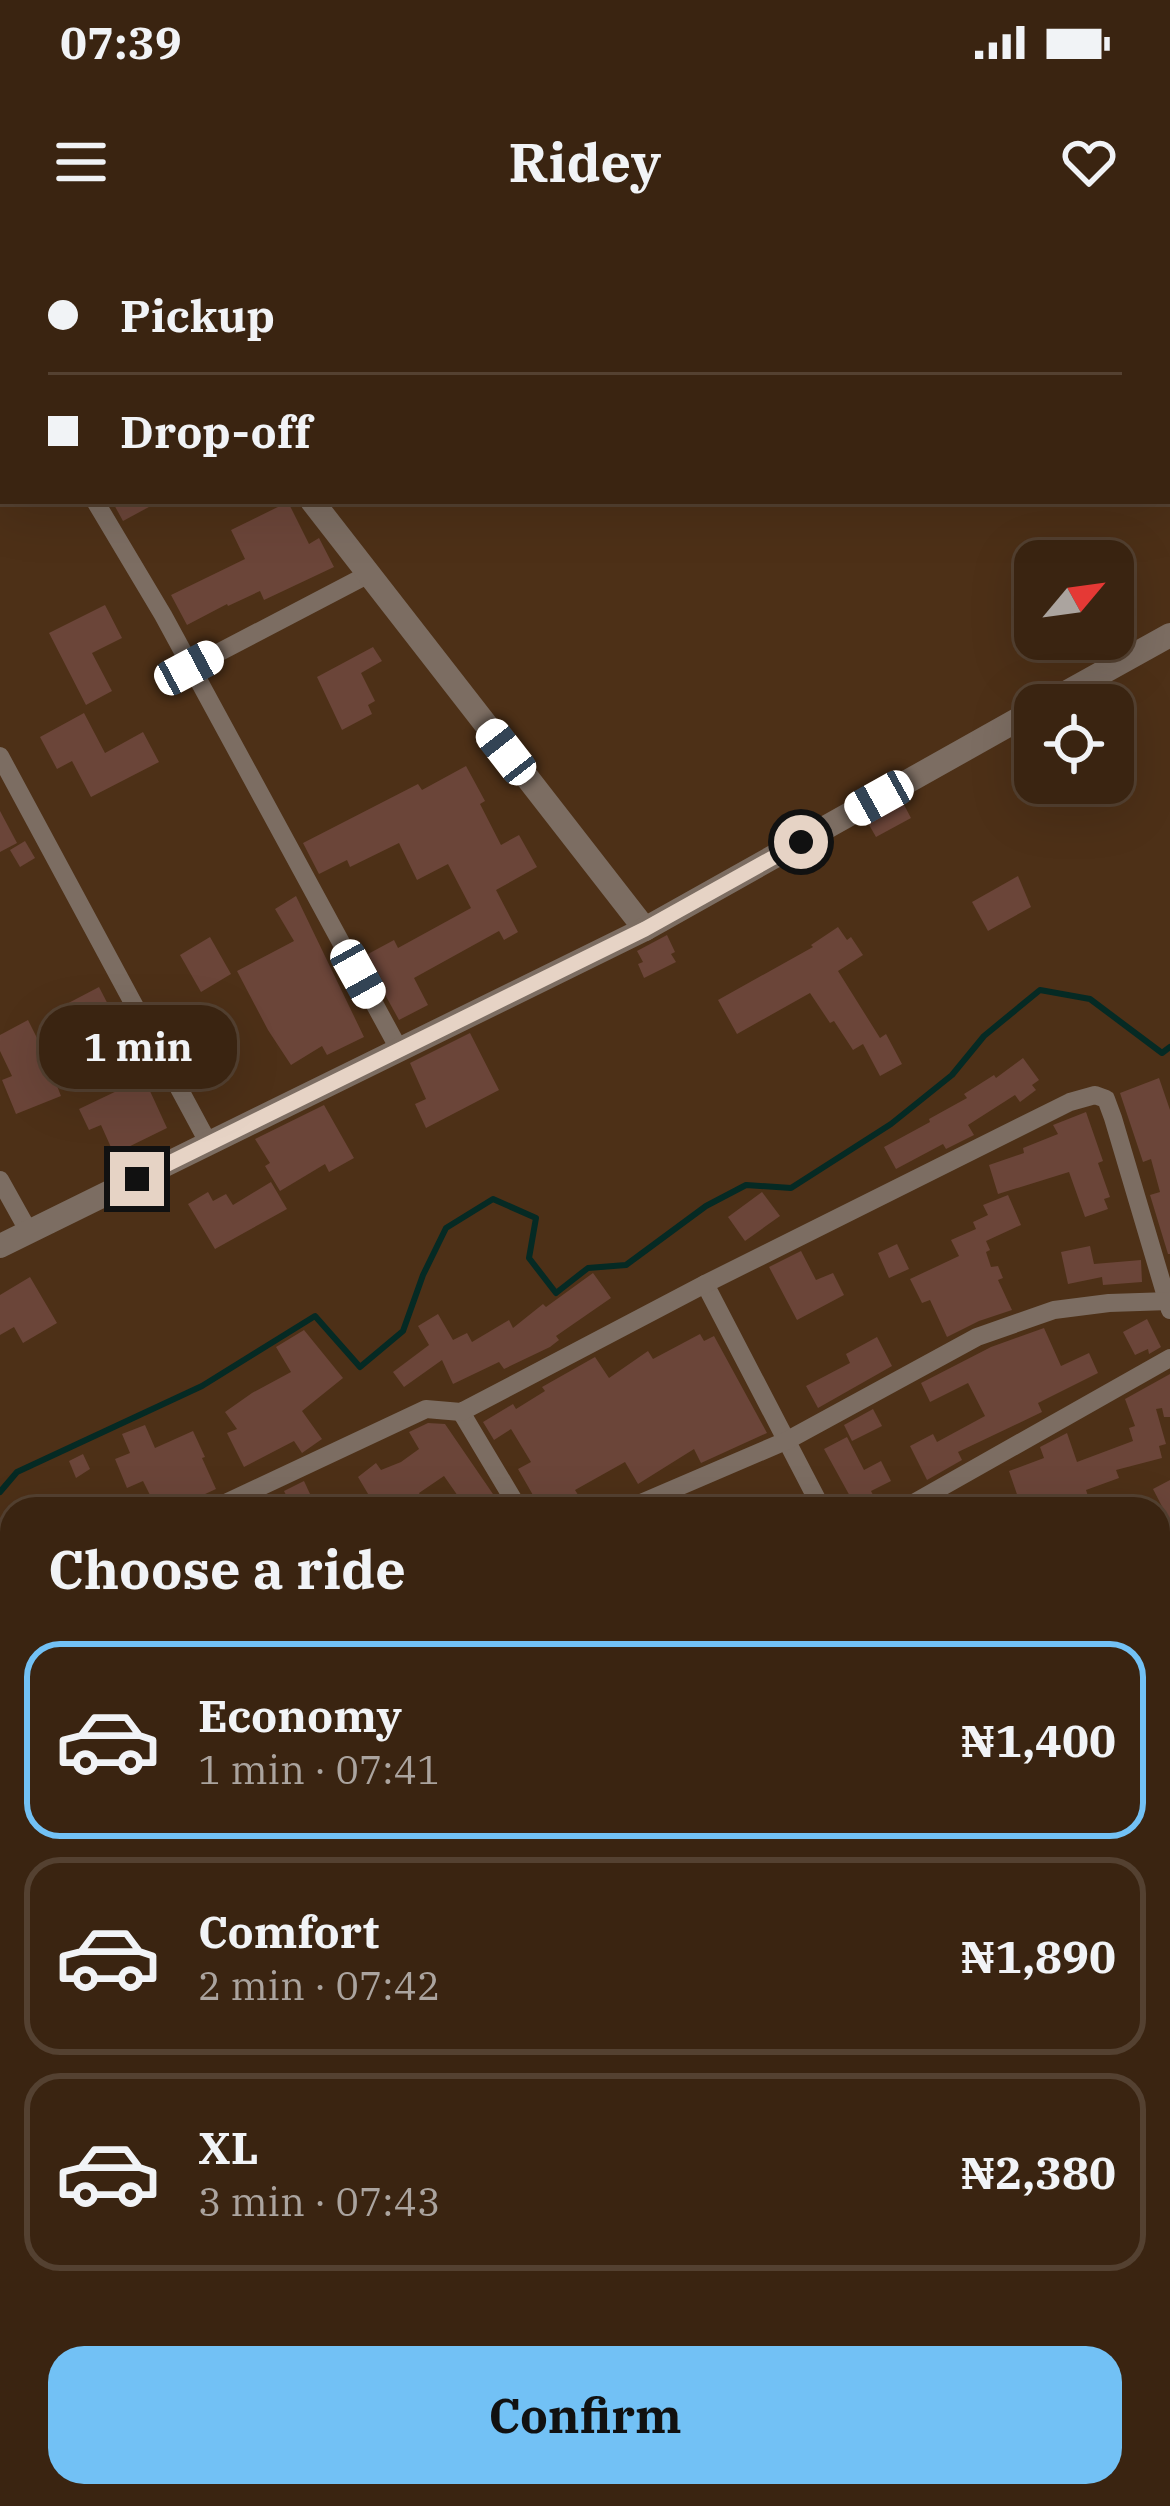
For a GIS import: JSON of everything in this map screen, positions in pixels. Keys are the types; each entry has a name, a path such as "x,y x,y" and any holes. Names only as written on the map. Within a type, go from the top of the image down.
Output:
{"street":[{"path":"96,504 163,615 400,1051"},
{"path":"314,504 645,929"},
{"path":"189,668 367,575"},
{"path":"1082,684 1170,635"},
{"path":"0,1246 645,929 1014,722"},
{"path":"0,756 209,1144"},
{"path":"239,1497 426,1409 461,1412 1070,1102 1095,1094 1106,1099 1169,1304 1109,1303 1054,1310 977,1337 788,1440 655,1497"},
{"path":"0,1180 29,1232"},
{"path":"705,1284 816,1497"},
{"path":"924,1497 1170,1358"},
{"path":"461,1412 512,1497"}],"building":[{"path":"114,504 154,504 123,521"},
{"path":"289,504 309,544 319,538 334,567 264,600 260,591 187,625 171,595 245,559 231,530"},
{"path":"105,605 122,638 92,653 112,691 86,705 49,633"},
{"path":"373,647 382,661 361,673 375,701 368,705 372,714 342,730 317,677"},
{"path":"84,713 105,753 143,732 159,762 91,797 72,761 57,769 40,737"},
{"path":"466,766 501,845 519,835 537,867 496,890 518,932 504,940 499,931 414,978 428,1005 399,1020 368,954 394,940 398,948 471,908 448,864 417,880 399,843 350,867 347,860 319,874 303,843 418,784 422,790"},
{"path":"903,803 911,818 876,837 868,823"},
{"path":"0,811 17,843 0,852"},
{"path":"25,841 35,858 20,867 10,850"},
{"path":"1018,876 1031,907 988,931 972,902"},
{"path":"296,896 364,1037 327,1055 322,1046 291,1065 237,971 294,941 275,909"},
{"path":"838,927 863,955 838,971 880,1038 886,1034 902,1064 880,1076 863,1044 853,1050 810,993 737,1034 718,1000 813,947"},
{"path":"667,935 676,962 644,978 637,951"},
{"path":"210,937 231,974 201,992 180,955"},
{"path":"99,987 115,1018 73,1040 57,1009"},
{"path":"28,1020 61,1096 16,1114 2,1080 12,1076 0,1051 0,1035"},
{"path":"470,1033 499,1090 426,1128 415,1104 426,1099 410,1063"},
{"path":"1023,1058 1039,1080 1032,1085 1036,1090 1020,1102 1015,1095 968,1125 974,1135 946,1149 943,1144 896,1169 884,1147 930,1122 967,1098 964,1094"},
{"path":"144,1078 167,1128 114,1154 101,1125 89,1130 79,1109"},
{"path":"1159,1078 1170,1110 1170,1254 1150,1195 1160,1192 1151,1159 1143,1162 1120,1093"},
{"path":"324,1105 354,1158 329,1172 325,1164 280,1191 255,1139"},
{"path":"1086,1112 1103,1161 1098,1163 1110,1197 1104,1199 1108,1209 1085,1217 1069,1172 998,1194 989,1165 1024,1153 1023,1148 1058,1134 1053,1125"},
{"path":"271,1182 287,1209 215,1249 188,1204 208,1192 213,1201 226,1194 233,1205"},
{"path":"762,1192 780,1216 745,1241 728,1217"},
{"path":"1008,1195 1021,1225 986,1241 990,1250 986,1252 991,1267 998,1266 1003,1278 998,1280 1012,1310 947,1337 930,1300 922,1303 910,1279 959,1256 951,1240 976,1229 973,1222 988,1215 983,1205"},
{"path":"897,1244 909,1269 889,1278 878,1253"},
{"path":"1090,1246 1094,1264 1141,1260 1142,1282 1103,1285 1102,1277 1068,1284 1061,1252"},
{"path":"801,1251 816,1280 833,1273 844,1295 797,1320 769,1267"},
{"path":"593,1273 611,1298 556,1336 559,1340 550,1347 504,1369 499,1362 453,1384 442,1360 404,1387 393,1372 429,1345 418,1326 438,1314 453,1340 467,1333 472,1342 509,1320 513,1328"},
{"path":"30,1277 57,1323 23,1343 14,1327 0,1335 0,1295"},
{"path":"1147,1319 1161,1347 1135,1355 1123,1332"},
{"path":"1044,1328 1061,1366 1089,1353 1098,1373 1038,1403 1042,1412 958,1452 962,1460 927,1480 910,1446 933,1434 937,1442 985,1416 968,1383 930,1402 921,1383 991,1347"},
{"path":"304,1330 343,1378 302,1411 322,1439 302,1453 294,1441 244,1467 227,1433 237,1429 225,1412 291,1372 276,1347"},
{"path":"700,1334 704,1341 714,1336 767,1433 701,1463 694,1449 638,1484 625,1462 575,1490 579,1497 534,1497 518,1469 531,1462 511,1429 494,1440 483,1422 513,1404 516,1409 545,1391 542,1387 595,1357 609,1378 648,1351 653,1359"},
{"path":"877,1337 892,1366 818,1408 806,1386 850,1363 846,1354"},
{"path":"1170,1374 1170,1417 1164,1417 1162,1408 1156,1409 1166,1444 1159,1446 1162,1458 1116,1470 1119,1478 1086,1490 1088,1497 1018,1497 1009,1471 1044,1458 1040,1447 1067,1433 1077,1462 1133,1441 1129,1428 1135,1426 1125,1399"},
{"path":"873,1409 882,1426 852,1441 844,1425"},
{"path":"428,1423 445,1424 495,1497 459,1497 444,1476 419,1493 421,1497 370,1497 358,1477 376,1463 381,1470 419,1449 409,1432"},
{"path":"145,1425 155,1448 193,1431 216,1489 204,1497 151,1497 143,1481 127,1488 115,1459 130,1453 122,1434"},
{"path":"847,1437 864,1470 881,1461 891,1481 871,1491 874,1497 850,1497 824,1449"},
{"path":"83,1454 90,1469 76,1478 69,1461"},
{"path":"1170,1480 1170,1497 1157,1497 1153,1489"},
{"path":"304,1481 311,1497 287,1497 284,1491"}],"waterway":[{"path":"0,1492 17,1472 202,1386 315,1316 360,1367 403,1331 446,1228 493,1199 536,1218 529,1258 556,1293 588,1268 626,1265 706,1206 746,1185 791,1188 891,1124 952,1075 984,1036 1040,990 1090,999 1162,1053 1170,1047"}],"route":[{"path":"137,1179 645,929 801,842"}]}
